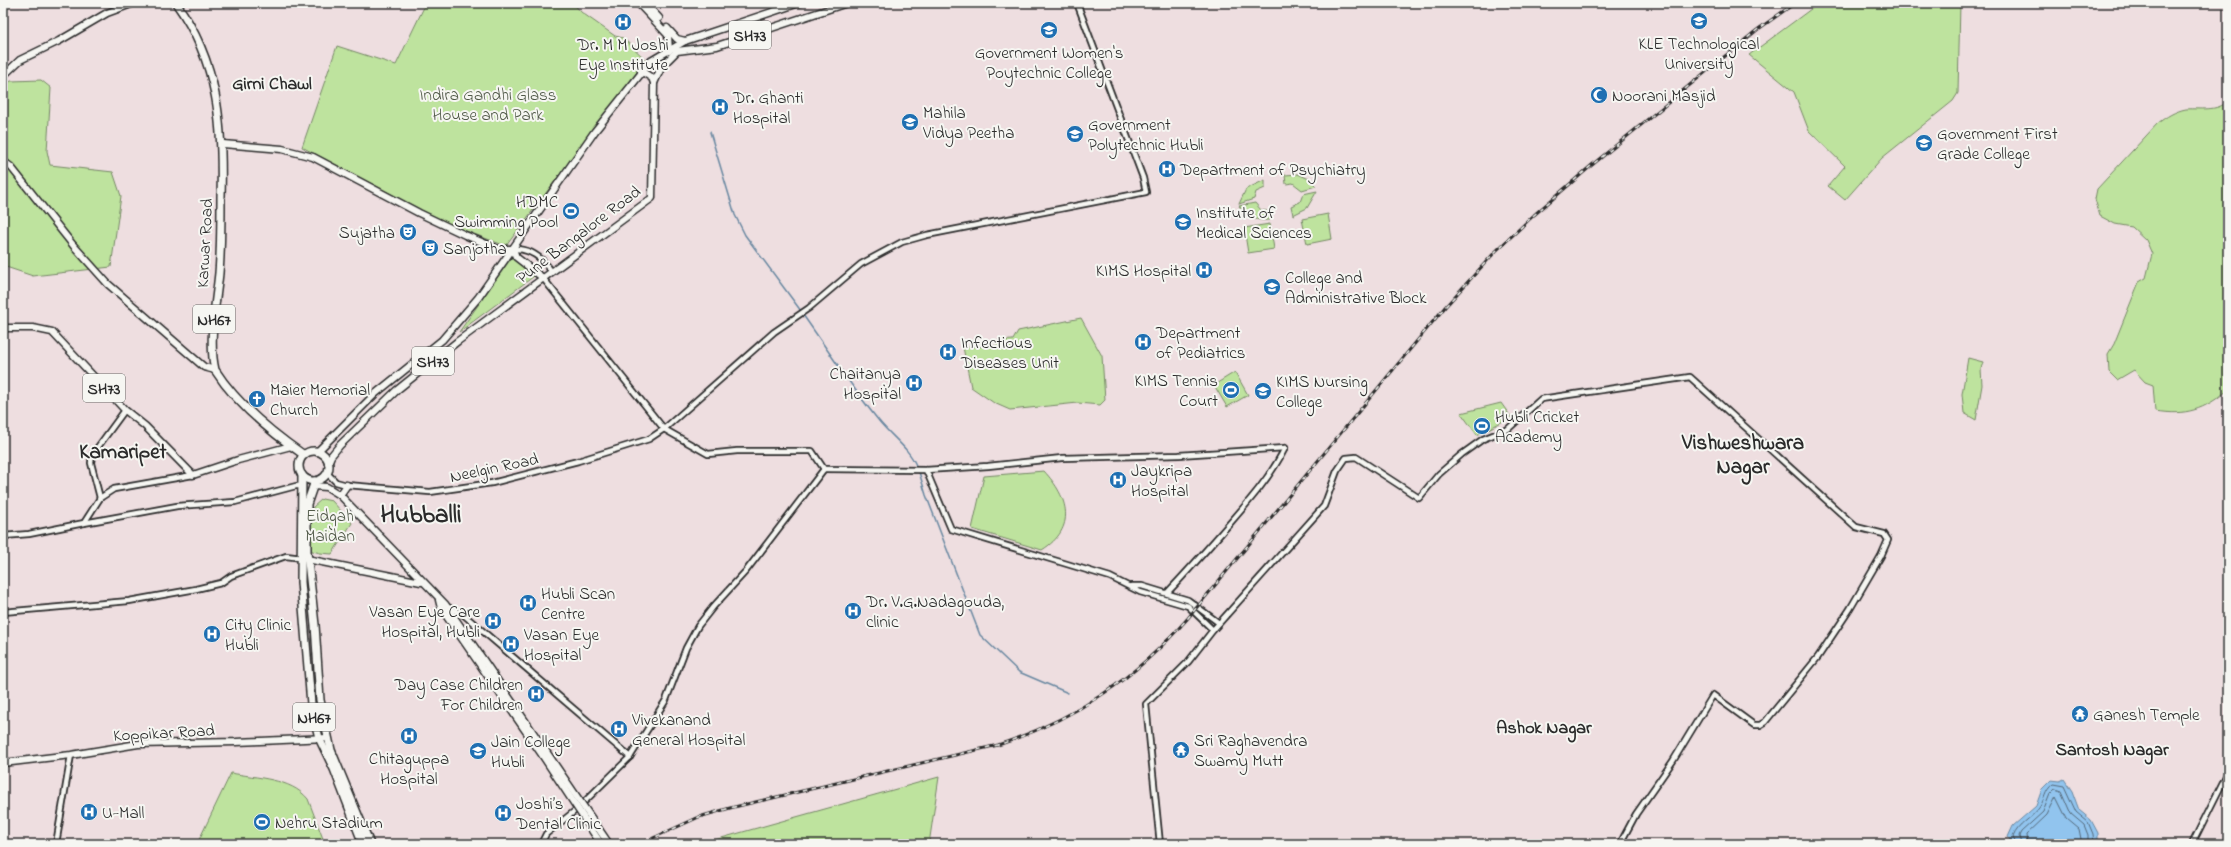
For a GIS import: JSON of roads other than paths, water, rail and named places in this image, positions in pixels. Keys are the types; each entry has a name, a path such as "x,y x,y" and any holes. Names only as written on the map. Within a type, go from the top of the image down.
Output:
{"highway":[{"name":"Karwar Road","path":"176,3 192,26 204,56 218,103 222,144 220,253 213,362 215,370"},
{"path":"215,370 257,417 291,446 304,455 309,452 317,452 324,456 328,464 327,473 323,477 314,484 302,475"},
{"name":"NH67","path":"304,455 299,465 302,475 304,626 311,704 319,738 334,769 362,844"},
{"name":"NH67","path":"314,484 307,504 304,558 315,625 320,700 327,738 370,844"}],"main road":[{"path":"3,76 20,60 59,41 107,13 134,3"},
{"path":"638,3 677,39 685,41"},
{"path":"645,3 668,31 678,49"},
{"name":"Pune Bangalore Road","path":"328,464 331,456 340,445 397,390 454,344 652,198 654,83 662,66 685,41 799,3"},
{"name":"Pune Bangalore Road","path":"642,71 654,58 669,51 717,46 847,3"},
{"path":"668,31 670,39 669,51"},
{"path":"642,71 652,78 654,83"},
{"name":"SH73","path":"513,249 595,131 642,71"},
{"path":"222,144 295,150 313,156 419,213 465,235 498,249 513,249 516,257 543,278"},
{"path":"3,161 11,167 73,245 108,284 204,367 215,370"},
{"name":"Pune Bangalore Road","path":"317,452 375,394 448,334 478,298 513,249"},
{"name":"SH73","path":"3,328 33,328 52,332 125,410 145,426 193,475"},
{"path":"193,475 291,446"},
{"path":"314,484 327,487 340,495 446,606 545,755 601,844"},
{"path":"340,495 347,485"},
{"path":"304,558 401,576 422,582"},
{"path":"401,576 407,572 404,563"},
{"path":"439,600 441,608 609,844"},
{"name":"Koppikar Road","path":"3,763 71,755 138,744 327,738"}],"street":[{"name":"Neelgin Road","path":"327,473 336,482 347,485 430,492 492,483 578,461 649,439 664,429 737,364 794,318 809,308 861,264 902,242 1146,192 1143,178 1077,3"},
{"path":"513,249 525,248 545,262 552,272"},
{"path":"543,278 664,429 708,454 737,451 812,451 824,469"},
{"path":"1160,844 1146,704 1188,662 1219,623 1324,506 1337,471 1346,458 1356,457 1418,498 1439,474 1462,454 1483,439 1508,429 1541,399 1690,377 1856,527 1884,534 1888,540 1850,609 1818,657 1765,722 1760,725 1750,722 1713,695 1673,761 1636,814 1620,844"},
{"path":"100,498 91,463 92,455 125,410"},
{"path":"824,469 925,470 988,466 1062,458 1179,455 1285,448 1276,466 1256,492 1193,566 1166,593"},
{"path":"541,844 546,834 580,806 630,757 666,700 686,648 698,626 746,571 824,469"},
{"path":"925,470 951,529 1103,575 1140,592 1188,606 1213,630"},
{"path":"84,523 100,498 118,487 193,475"},
{"path":"3,536 29,534 177,506 235,502 296,486 302,486"},
{"path":"3,612 129,601 196,589 221,582 231,576 286,556 304,558"},
{"path":"1129,586 1142,586 1192,602 1219,623"},
{"path":"446,606 464,615 630,757"},
{"path":"56,844 71,755"},
{"path":"2192,844 2228,772"}],"water":[{"path":"2064,779 2072,791 2079,810 2091,820 2098,833 2098,844 2013,844 2008,837 2013,826 2036,806 2042,789 2051,780 2060,781"}],"waterway":[{"path":"710,132 735,215 745,235 801,311"},
{"path":"803,315 859,395 884,427 906,449 917,468"},
{"path":"919,472 926,495 980,635 1019,672 1068,693"}],"railway":[{"path":"640,844 699,817 730,808 998,745 1053,723 1102,695 1147,660 1188,618 1445,307 1496,251 1534,215 1592,165 1757,30 1795,3"}],"place":[{"name":"KLE Technological University","path":"1699,21"},
{"name":"Dr. M M Joshi Eye Institute","path":"623,22"},
{"name":"Government Women's Poytechnic College","path":"1049,30"},
{"name":"Noorani Masjid","path":"1599,95"},
{"name":"Dr. Ghanti Hospital","path":"720,107"},
{"name":"Mahila Vidya Peetha","path":"910,122"},
{"name":"Government Polytechnic Hubli","path":"1075,134"},
{"name":"Government First Grade College","path":"1924,143"},
{"name":"Department of Psychiatry","path":"1167,169"},
{"name":"HDMC Swimming Pool","path":"571,211"},
{"name":"Institute of Medical Sciences","path":"1183,222"},
{"name":"Sujatha","path":"408,232"},
{"name":"Sanjotha","path":"430,248"},
{"name":"KIMS Hospital","path":"1204,270"},
{"name":"College and Administrative Block","path":"1272,287"},
{"name":"Department of Pediatrics","path":"1143,342"},
{"name":"Infectious Diseases Unit","path":"948,352"},
{"name":"Chaitanya Hospital","path":"914,383"},
{"name":"KIMS Tennis Court","path":"1231,390"},
{"name":"KIMS Nursing College","path":"1263,391"},
{"name":"Maier Memorial Church","path":"257,399"},
{"name":"Hubli Cricket Academy","path":"1482,426"},
{"name":"Jaykripa Hospital","path":"1118,480"},
{"name":"Hubli Scan Centre","path":"528,603"},
{"name":"Dr. V.G.Nadagouda, clinic","path":"853,611"},
{"name":"Vasan Eye Care Hospital, Hubli","path":"493,621"},
{"name":"City Clinic Hubli","path":"212,634"},
{"name":"Vasan Eye Hospital","path":"511,644"},
{"name":"Day Case Children For Children","path":"536,694"},
{"name":"Ganesh Temple","path":"2080,714"},
{"name":"Vivekanand General Hospital","path":"619,729"},
{"name":"Chitaguppa Hospital","path":"409,736"},
{"name":"Sri Raghavendra Swamy Mutt","path":"1181,750"},
{"name":"Jain College Hubli","path":"478,751"},
{"name":"U-Mall","path":"89,812"},
{"name":"Joshi’s Dental Clinic","path":"503,813"},
{"name":"Nehru Stadium","path":"262,822"}],"district":[{"name":"Girni Chawl","path":"272,83"},
{"name":"Kamaripet","path":"123,451"},
{"name":"Vishweshwara Nagar","path":"1743,454"},
{"name":"Hubballi","path":"421,513"},
{"name":"Ashok Nagar","path":"1544,727"},
{"name":"Santosh Nagar","path":"2112,749"}],"park label":[{"name":"Indira Gandhi Glass House and Park","path":"488,104"},
{"name":"Eidgah Maidan","path":"330,525"}]}
